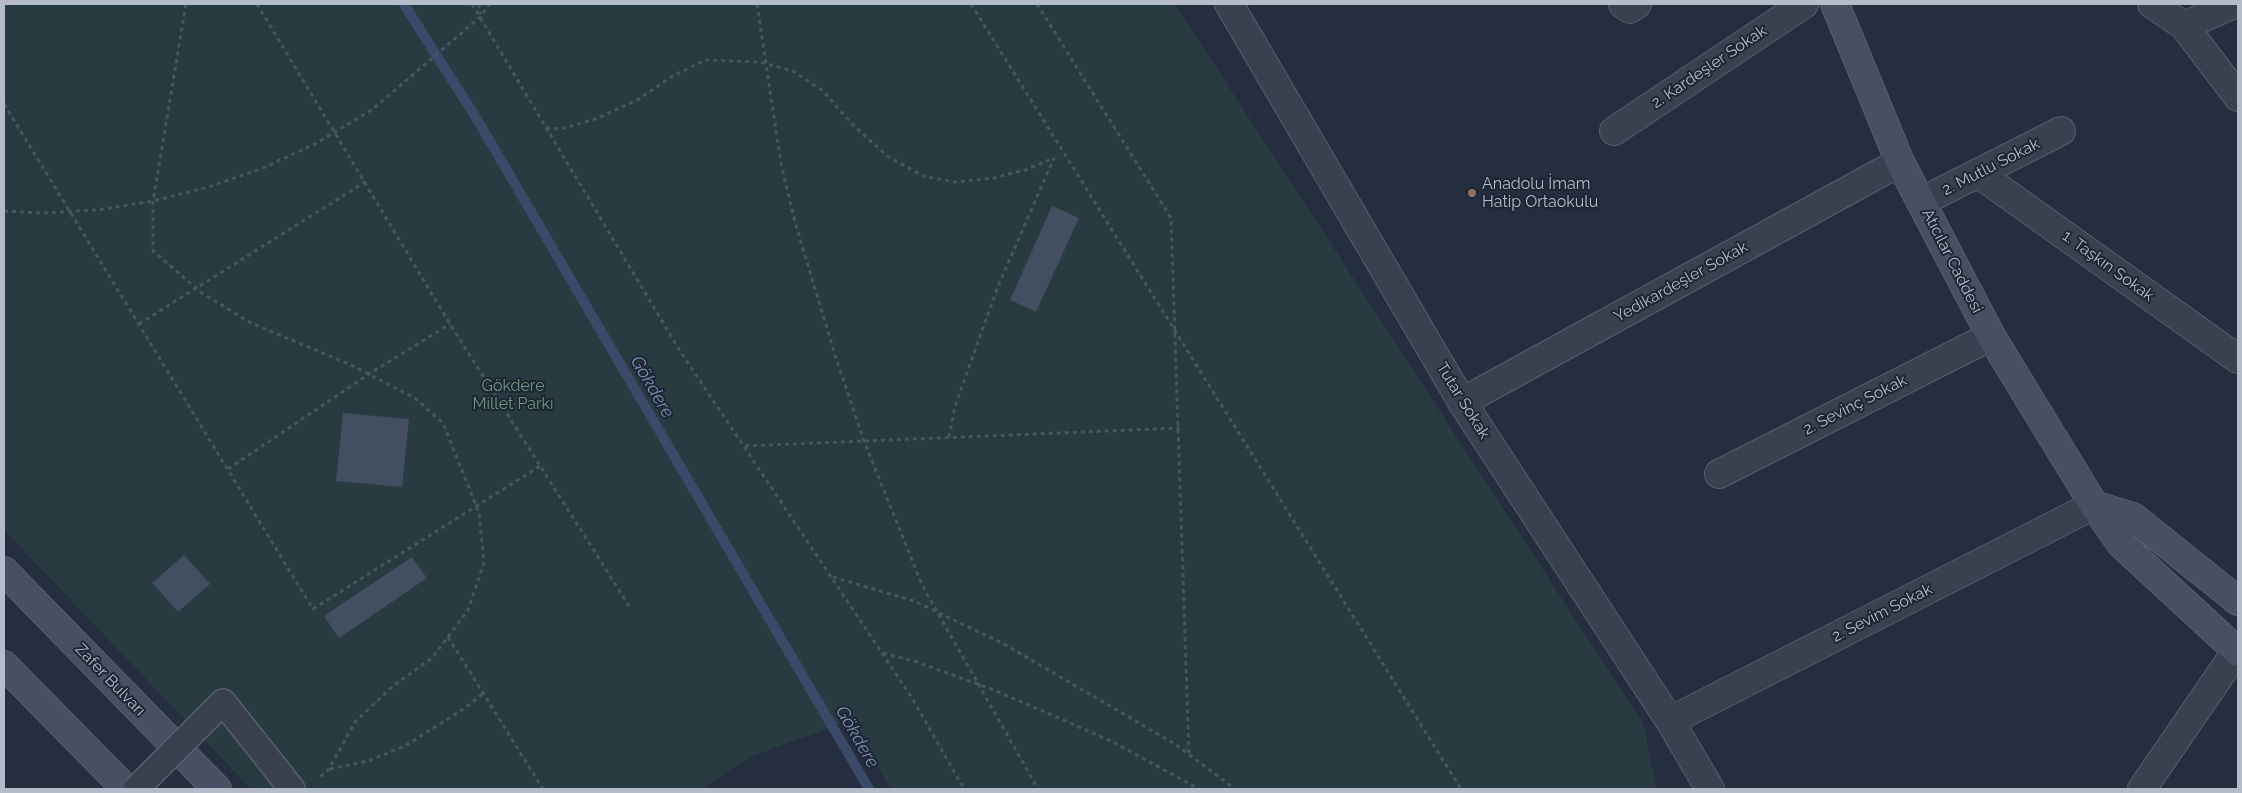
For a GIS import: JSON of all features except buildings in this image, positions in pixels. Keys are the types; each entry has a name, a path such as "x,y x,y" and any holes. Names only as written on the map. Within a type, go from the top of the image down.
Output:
{"main road":[{"name":"Atıcılar Caddesi","path":"1835,4 1900,162 1991,336 2094,505 2121,544 2238,650"},
{"path":"2094,505 2133,517 2238,601"},
{"name":"Zafer Bulvarı","path":"4,571 217,789"},
{"path":"4,665 126,789"}],"street":[{"name":"Tutar Sokak","path":"1229,4 1462,402 1670,721 1710,789"},
{"path":"1623,4 1630,9 1638,4"},
{"name":"2. Kardeşler Sokak","path":"1614,131 1804,4"},
{"path":"2152,4 2184,26 2238,97"},
{"path":"2184,26 2234,4"},
{"name":"2. Mutlu Sokak","path":"1921,202 2061,131"},
{"name":"Yedikardeşler Sokak","path":"1462,402 1900,162"},
{"name":"1. Taşkın Sokak","path":"1979,174 2238,359"},
{"name":"2. Sevinç Sokak","path":"1719,474 1991,336"},
{"name":"2. Sevim Sokak","path":"1670,721 2094,505"},
{"path":"2142,789 2238,650"},
{"path":"136,789 223,702 304,786"}],"path":[{"path":"186,4 153,201 153,251 197,288 251,322 369,374 415,398 442,423 479,513 484,563 468,610 432,658 393,686 354,722 329,769"},
{"path":"257,4 450,324 631,609"},
{"path":"472,4 680,351 912,698 964,789"},
{"path":"478,4 480,17"},
{"path":"4,211 70,212 153,201 209,187 263,168 335,132 373,110 480,17 490,4"},
{"path":"757,4 781,164 795,222 835,355 864,441 922,585 1038,789"},
{"path":"971,4 1461,789"},
{"path":"1037,4 1171,218 1190,755"},
{"path":"546,128 560,129 596,119 638,99 671,77 705,60 766,64 793,71 823,91 852,123 887,156 923,176 955,182 994,178 1025,170 1054,158 998,286 955,406 949,437"},
{"path":"4,104 313,609 540,466"},
{"path":"139,324 365,182"},
{"path":"228,469 369,374 450,324"},
{"path":"744,446 1179,428"},
{"path":"832,577 914,601 1002,643 1106,703 1190,755 1235,789"},
{"path":"448,638 543,789"},
{"path":"882,653 917,662 980,685 1113,742 1198,789"},
{"path":"304,786 329,769 368,761 405,746 465,708 484,693"}],"green space":[{"name":"Gökdere Millet Parkı","path":"4,4 1175,4 1644,725 1656,789 891,789 849,721 752,756 701,789 251,789 4,530"}],"waterway":[{"name":"Gökdere","path":"404,4 478,121 869,789"}],"place":[{"name":"Anadolu İmam Hatip Ortaokulu","path":"1472,193"}]}
